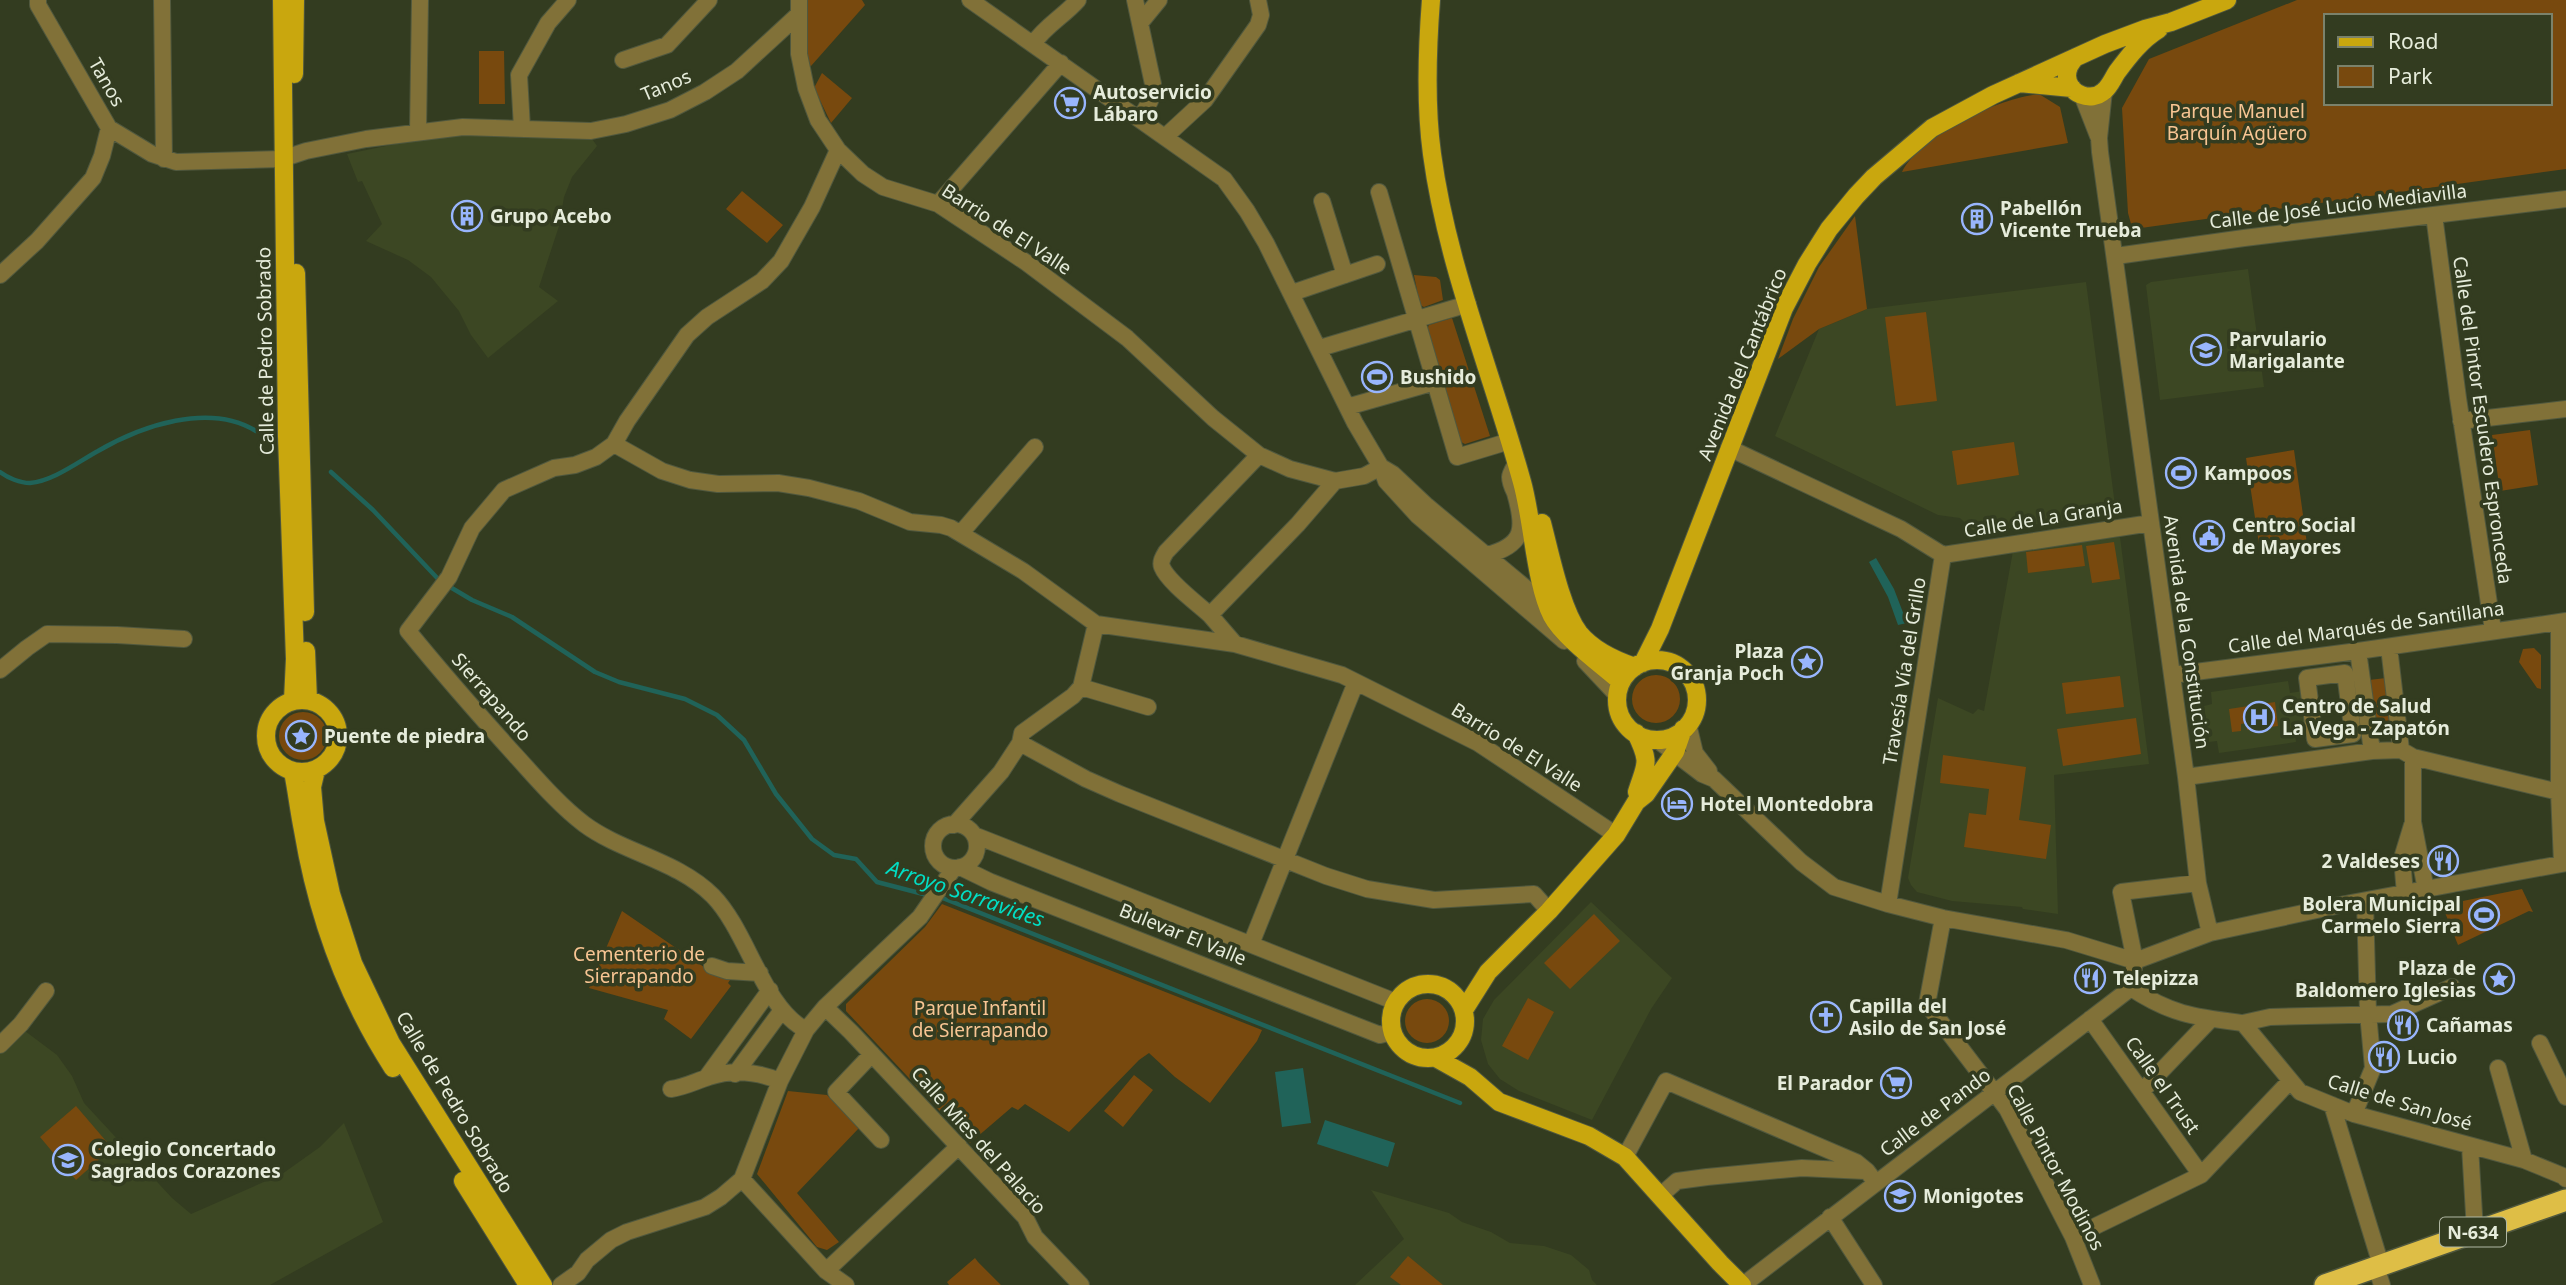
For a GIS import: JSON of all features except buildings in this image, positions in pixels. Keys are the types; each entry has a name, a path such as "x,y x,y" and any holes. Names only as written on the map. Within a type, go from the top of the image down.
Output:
{"highway":[{"name":"N-634","path":"2325,1285 2380,1273 2475,1231 2566,1200"}],"main road":[{"name":"Calle de Pedro Sobrado","path":"282,0 288,158"},
{"name":"Calle de Pedro Sobrado","path":"295,0 288,158 286,436 295,659 301,700"},
{"path":"1431,0 1428,97 1432,153 1443,214 1517,462 1549,607 1556,622 1619,689"},
{"name":"Avenida del Cantábrico","path":"1639,665 1660,629 1784,308 1829,229 1874,177 1932,128 2020,83 2082,54 2227,0"},
{"name":"Avenida del Cantábrico","path":"2107,86 2127,57 2147,36 2171,22"},
{"path":"2020,83 2077,92 2088,97 2107,86 2110,67 2106,60 2082,54 2068,69 2069,83 2077,92"},
{"path":"1464,1010 1488,972 1549,911 1616,835 1636,802 1646,794 1675,752 1696,708 1695,690 1688,675 1674,664 1662,660 1639,665 1601,652 1578,632 1565,605 1538,511 1525,494"},
{"path":"1660,629 1674,664"},
{"path":"1636,802 1637,790 1647,768 1645,756 1636,733 1622,720 1618,708 1619,689 1639,665"},
{"path":"301,700 319,704 335,721 338,743 334,754 326,764 316,770 293,772 273,759 267,748 267,724 273,713 282,705 301,700"},
{"path":"1636,733 1656,739 1672,737 1685,727"},
{"name":"Calle de Pedro Sobrado","path":"316,770 312,787 315,821 331,894 353,963 391,1043 543,1285"},
{"name":"Calle de Pedro Sobrado","path":"293,772 318,897 334,948 354,997 378,1045 527,1285"},
{"path":"1450,991 1488,972"},
{"path":"1421,984 1431,984 1450,991 1459,999 1464,1010 1463,1034 1457,1045 1436,1058 1425,1059 1404,1050 1392,1032 1392,1011 1396,1002 1411,988 1421,984"},
{"path":"1457,1045 1470,1077"},
{"path":"1436,1058 1470,1077 1499,1102 1589,1136 1625,1157 1720,1264 1743,1285"}],"street":[{"path":"109,128 164,159 162,0"},
{"path":"418,131 421,0"},
{"path":"623,60 667,44 709,0"},
{"path":"970,0 1166,136 1212,170 1232,189 1257,226 1386,481 1410,508 1619,689"},
{"path":"1033,44 1041,33 1067,13 1078,0"},
{"path":"1135,0 1153,84 1150,101 1140,119"},
{"path":"1141,22 1159,0"},
{"path":"1166,136 1205,100 1258,24 1261,15 1258,0"},
{"path":"522,128 519,75 548,23 564,1"},
{"name":"Tanos","path":"0,275 37,241 93,178 109,128 34,2"},
{"name":"Tanos","path":"164,159 177,162 288,158 323,147 418,131 463,127 591,131 626,124 670,110 737,71 799,7"},
{"name":"Tanos","path":"799,7 799,54 806,88 818,120 838,150"},
{"path":"938,204 1061,63"},
{"name":"Avenida de la Constitución","path":"2107,86 2099,138 2198,883 2210,933"},
{"name":"Avenida de la Constitución","path":"2077,92 2099,138"},
{"path":"614,444 687,335 707,317 762,281 781,261 812,207 838,150"},
{"name":"Barrio de El Valle","path":"838,150 877,184 938,204 1027,263 1095,313 1259,455 1290,469 1335,481 1364,477 1381,467"},
{"path":"1379,192 1457,457 1510,441"},
{"name":"Calle de José Lucio Mediavilla","path":"2116,256 2566,199"},
{"path":"1322,201 1345,275"},
{"name":"Calle del Pintor Escudero Espronceda","path":"2434,215 2461,421 2493,631"},
{"path":"1292,293 1377,264"},
{"path":"1320,348 1468,304"},
{"path":"1347,407 1435,382"},
{"path":"2461,421 2566,409"},
{"name":"Barrio de El Valle","path":"614,444 662,471 691,480 718,484 778,483 809,488 859,501 910,522 941,525 961,533 1023,571 1096,624 1236,644 1319,666 1478,743 1616,835"},
{"name":"Sierrapando","path":"614,444 596,457 575,465 554,468 504,490 472,528 449,577 437,589 408,631 451,684 539,782 582,823 609,840 690,877 713,897 730,919 782,1010 790,1021 806,1030"},
{"path":"961,533 1035,447"},
{"name":"Travesía Vía del Grillo","path":"1729,448 1901,529 1943,555 1888,904"},
{"path":"1236,644 1169,576 1162,567 1162,560 1166,552 1259,455"},
{"path":"1487,555 1508,548 1521,529 1519,506 1510,477 1517,462"},
{"path":"1381,467 1393,474 1578,632"},
{"path":"1210,615 1298,524 1335,481"},
{"name":"Calle de La Granja","path":"1943,555 2151,523"},
{"path":"1685,727 1695,753 1714,779 1801,862 1834,887 1943,918 2066,940 2135,961 2210,933 2564,863 2559,792 2562,621"},
{"name":"Calle del Marqués de Santillana","path":"2172,675 2358,652 2562,621"},
{"path":"965,830 975,803 1001,772 1020,743 1022,733 1073,696 1081,687 1096,624"},
{"path":"0,670 47,635 184,639"},
{"path":"2389,647 2407,754 2413,822 2426,890"},
{"path":"2358,652 2372,751"},
{"path":"2345,673 2353,734 2315,739 2307,678 2345,673"},
{"path":"1251,944 1356,682"},
{"path":"1081,687 1148,707"},
{"path":"1656,739 1714,779"},
{"path":"1020,743 1120,794 1348,883 1411,898 1534,894 1549,911"},
{"path":"2186,777 2372,751 2407,754 2559,792"},
{"path":"1658,776 1695,768"},
{"path":"2405,894 2402,858 2413,822"},
{"path":"561,1285 578,1273 593,1254 611,1240 627,1232 705,1207 742,1179 780,1081 806,1030 825,1007 926,909 940,885 957,867 970,861 975,854 976,843 965,830 943,828 935,837 933,849 938,860 940,885"},
{"name":"Bulevar El Valle","path":"965,830 1396,1002"},
{"name":"Bulevar El Valle","path":"938,860 1380,1035 1392,1032"},
{"path":"2198,883 2121,892 2135,961 2131,988 2165,1008 2211,1019 2243,1023 2270,1017 2392,1014 2452,987"},
{"path":"2354,1114 2373,1068 2368,1013 2365,902"},
{"name":"Calle Pintor Modinos","path":"1943,918 1927,1003 2007,1109 2073,1237 2092,1285"},
{"path":"712,965 727,971 760,973"},
{"name":"Calle de Pando","path":"1743,1285 1830,1217 1872,1177 1995,1092 2131,988"},
{"path":"706,1077 770,990"},
{"path":"0,1045 22,1024 46,991"},
{"name":"Calle Mies del Palacio","path":"825,1007 1025,1217 1035,1237 1082,1285"},
{"path":"735,1074 782,1010"},
{"name":"Calle el Trust","path":"2090,1019 2201,1175"},
{"path":"2142,1091 2211,1019"},
{"name":"Calle de San José","path":"2243,1023 2300,1092 2354,1114 2524,1160 2563,1176 2566,1180"},
{"path":"2540,1043 2566,1097"},
{"path":"872,1054 835,1092 881,1140"},
{"path":"2498,1069 2524,1160"},
{"path":"671,1089 687,1086 706,1077 754,1072 780,1081"},
{"path":"1625,1157 1666,1081 1856,1162 1872,1177"},
{"path":"2073,1237 2201,1175 2290,1081"},
{"path":"2332,1105 2380,1273"},
{"path":"826,1271 959,1146"},
{"path":"2470,1146 2475,1231"},
{"path":"1661,1195 1677,1181 1802,1167 1872,1177"},
{"path":"742,1179 826,1271 846,1285"},
{"path":"1830,1217 1874,1285"}],"shaded area":[{"path":"462,133 590,136 597,146 572,177 539,287 558,301 488,358 471,335 459,311 431,277 408,260 366,241 382,224 362,181 358,182 347,154"},
{"name":"Parvulario Marigalante","path":"2248,269 2264,387 2160,400 2146,285 2151,282"},
{"path":"2086,282 2116,513 1976,533 1960,518 1938,515 1775,436 1819,329 1867,309"},
{"path":"2120,537 2149,764 2054,775 2058,914 2022,907 1952,901 1917,892 1908,878 1938,698 1973,714 1978,709 1984,711 2013,551"},
{"name":"Centro de Salud La Vega - Zapatón","path":"2288,681 2290,693 2309,690 2314,728 2295,731 2296,742 2219,753 2217,741 2209,742 2204,706 2212,704 2211,692"},
{"path":"1591,902 1672,978 1651,1009 1592,1120 1519,1091 1500,1079 1488,1064 1481,1040 1483,1019 1494,1000"},
{"name":"Colegio Concertado Sagrados Corazones","path":"25,1031 57,1055 72,1076 84,1103 172,1198 191,1214 282,1174 320,1147 344,1123 383,1222 270,1285 0,1285 0,1054"},
{"path":"1371,1190 1449,1213 1462,1222 1491,1232 1510,1243 1544,1246 1571,1255 1589,1270 1597,1285 1355,1285 1404,1239"}],"green space":[{"path":"808,0 862,0 865,5 811,66 806,64"},
{"name":"Parque Manuel Barquín Agüero","path":"2297,0 2566,0 2566,169 2141,228 2131,224 2128,213 2122,108 2149,59"},
{"path":"479,51 504,51 505,104 479,104"},
{"path":"822,73 852,98 831,123 814,88"},
{"path":"2039,94 2060,107 2068,143 1902,172 1926,144 1962,120 2003,103"},
{"path":"742,191 783,225 767,243 726,209"},
{"path":"1855,216 1867,309 1819,329 1778,359 1793,319 1819,267"},
{"path":"1414,275 1436,277 1440,280 1443,300 1424,307 1420,305"},
{"path":"1926,312 1937,401 1896,406 1885,317"},
{"path":"1452,318 1490,436 1465,444 1461,442 1427,329 1429,325"},
{"path":"2530,430 2538,485 2500,491 2492,435"},
{"path":"2014,442 2019,475 1957,485 1952,451"},
{"path":"2294,450 2307,544 2260,551 2246,458"},
{"path":"2114,542 2120,579 2092,583 2086,546"},
{"path":"2082,545 2085,566 2028,573 2026,552"},
{"path":"2534,648 2541,655 2541,689 2537,688 2519,662 2523,649"},
{"path":"1656,675 1673,682 1680,699 1673,716 1656,723 1639,716 1632,699 1639,682"},
{"path":"2120,676 2124,707 2066,714 2062,683"},
{"path":"2386,678 2392,723 2375,726 2369,680"},
{"path":"2275,702 2278,726 2247,730 2246,723 2241,724 2241,731 2232,732 2229,709"},
{"path":"303,712 320,719 327,736 320,753 303,760 286,753 279,736 286,719"},
{"path":"2136,718 2141,754 2063,766 2057,729"},
{"path":"1943,755 2026,767 2019,820 2051,825 2046,859 1964,847 1969,813 1986,815 1989,789 1940,783"},
{"name":"Bolera Municipal Carmelo Sierra","path":"2522,889 2533,912 2529,911 2458,945 2444,910 2448,904"},
{"name":"Parque Infantil de Sierrapando","path":"942,904 1262,1030 1257,1041 1210,1103 1149,1053 1069,1132 1025,1104 1018,1110 1012,1107 970,1143 846,1011 846,1004 925,927"},
{"name":"Cementerio de Sierrapando","path":"622,911 720,978 723,974 730,980 728,983 731,986 691,1039 664,1019 668,1010 589,988"},
{"path":"1594,914 1620,941 1570,989 1544,963"},
{"path":"1528,998 1554,1012 1528,1060 1502,1046"},
{"path":"1427,999 1442,1006 1449,1021 1442,1036 1427,1043 1412,1036 1405,1021 1412,1006"},
{"path":"1134,1075 1153,1090 1123,1127 1104,1111"},
{"path":"788,1091 827,1095 859,1128 797,1193 839,1242 827,1250 817,1247 757,1174"},
{"path":"76,1106 112,1148 76,1180 40,1137"},
{"path":"1408,1256 1443,1285 1401,1285 1390,1277"},
{"path":"975,1258 1001,1285 949,1285 947,1282"}],"water":[{"path":"1876,558 1894,589 1907,623 1898,625 1888,597 1869,562"},
{"path":"1303,1068 1311,1123 1282,1127 1275,1072"},
{"path":"1325,1120 1395,1143 1388,1167 1317,1144"}],"waterway":[{"name":"Arroyo Sorravides","path":"0,472 22,482 39,482 134,433 176,421 218,418 256,431"},
{"name":"Arroyo Sorravides","path":"331,472 373,510 440,581 472,600 512,617 595,672 619,682 685,699 717,715 744,740 776,794 812,839 834,855 856,859 877,882 931,896"},
{"name":"Arroyo Sorravides","path":"940,897 1460,1103"}],"place":[{"name":"Autoservicio Lábaro","path":"1070,103"},
{"name":"Grupo Acebo","path":"467,216"},
{"name":"Pabellón Vicente Trueba","path":"1977,219"},
{"name":"Parvulario Marigalante","path":"2206,350"},
{"name":"Bushido","path":"1377,377"},
{"name":"Kampoos","path":"2181,473"},
{"name":"Centro Social de Mayores","path":"2209,536"},
{"name":"Plaza Granja Poch","path":"1807,662"},
{"name":"Centro de Salud La Vega - Zapatón","path":"2259,717"},
{"name":"Puente de piedra","path":"301,736"},
{"name":"Hotel Montedobra","path":"1677,804"},
{"name":"2 Valdeses","path":"2443,861"},
{"name":"Bolera Municipal Carmelo Sierra","path":"2484,915"},
{"name":"Telepizza","path":"2090,978"},
{"name":"Plaza de Baldomero Iglesias","path":"2499,979"},
{"name":"Capilla del Asilo de San José","path":"1826,1017"},
{"name":"Cañamas","path":"2403,1025"},
{"name":"Lucio","path":"2384,1057"},
{"name":"El Parador","path":"1896,1083"},
{"name":"Colegio Concertado Sagrados Corazones","path":"68,1160"},
{"name":"Monigotes","path":"1900,1196"}]}
